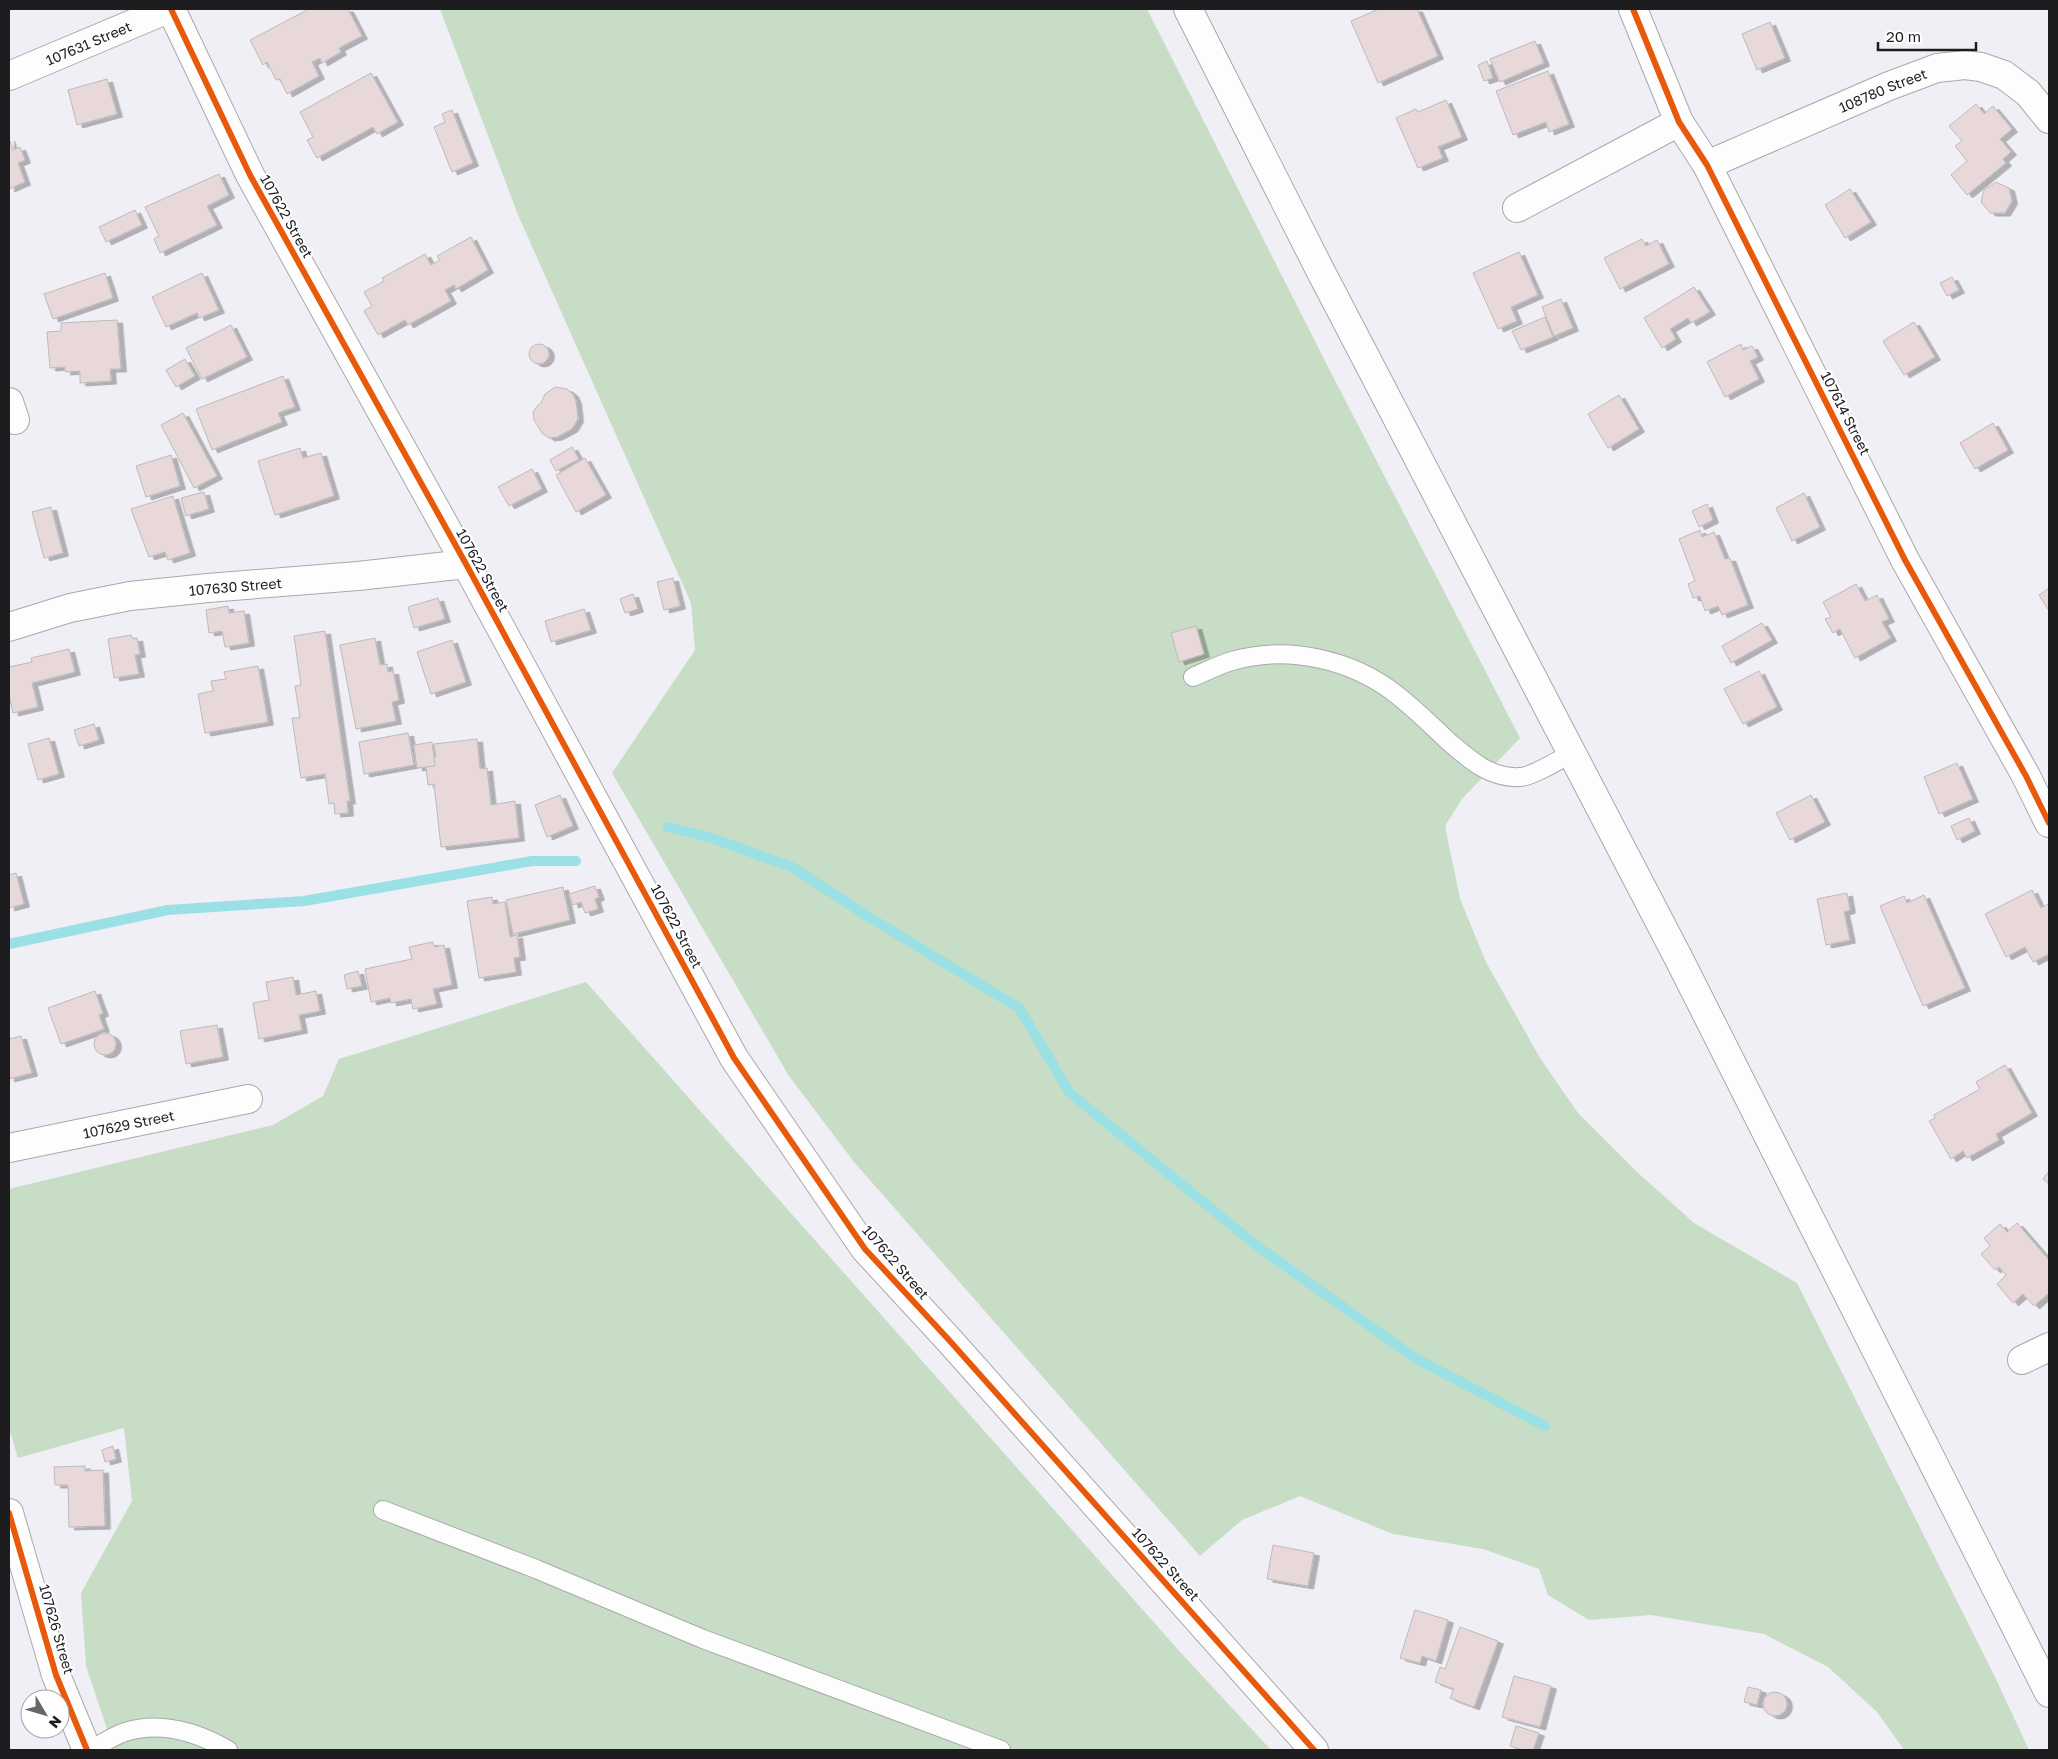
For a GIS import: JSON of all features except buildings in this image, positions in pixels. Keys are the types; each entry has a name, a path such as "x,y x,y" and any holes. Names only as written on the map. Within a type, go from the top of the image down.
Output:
{"street":[{"name":"107631 Street","path":"9,76 170,9"},
{"name":"107622 Street","path":"170,9 250,175 466,564 734,1058 865,1249 949,1340 1314,1750"},
{"path":"1188,9 1319,268 1688,977 2049,1693"},
{"name":"107614 Street","path":"1633,9 1680,122 1707,165 1906,560 2026,776 2049,823"},
{"name":"108780 Street","path":"1707,165 1889,86 1937,68 1965,65 1981,67 2004,75 2028,93 2049,119"},
{"path":"1517,208 1680,122"},
{"name":"107630 Street","path":"9,627 70,608 130,596 358,576 466,564"},
{"name":"107629 Street","path":"9,1148 248,1099"},
{"path":"2022,1360 2049,1347"},
{"name":"107626 Street","path":"9,1513 56,1675 89,1750"}],"lane":[{"path":"1193,677 1231,661 1262,655 1293,654 1324,659 1350,667 1397,694 1474,764 1497,775 1522,777 1572,753"},
{"path":"383,1510 536,1569 703,1639 1001,1750"},
{"path":"89,1750 124,1732 157,1726 206,1738 228,1750"}],"green space":[{"path":"440,9 1147,9 1326,363 1520,738 1462,799 1445,826 1460,899 1486,962 1540,1058 1578,1113 1637,1172 1694,1223 1797,1283 1994,1675 2029,1750 1904,1750 1877,1712 1828,1667 1764,1634 1651,1615 1589,1620 1548,1595 1539,1569 1483,1549 1393,1534 1300,1496 1242,1520 1200,1556 854,1162 789,1076 612,773 695,650 691,603 518,215"},
{"path":"586,982 1182,1654 1271,1750 114,1750 86,1666 81,1593 132,1501 124,1428 18,1458 9,1428 9,1189 273,1125 323,1096 339,1059"}],"waterway":[{"path":"668,827 712,838 792,867 869,917 1019,1008 1070,1093 1257,1246 1415,1358 1545,1426"},
{"path":"9,944 168,910 304,901 532,861 576,861"}],"cycle path":[{"path":"171,9 250,175 466,564 734,1058 865,1249 949,1340 1314,1750"},
{"path":"1633,9 1679,122 1707,165 1905,560 2026,776 2049,823"},
{"path":"9,1513 56,1675 87,1750"}]}
